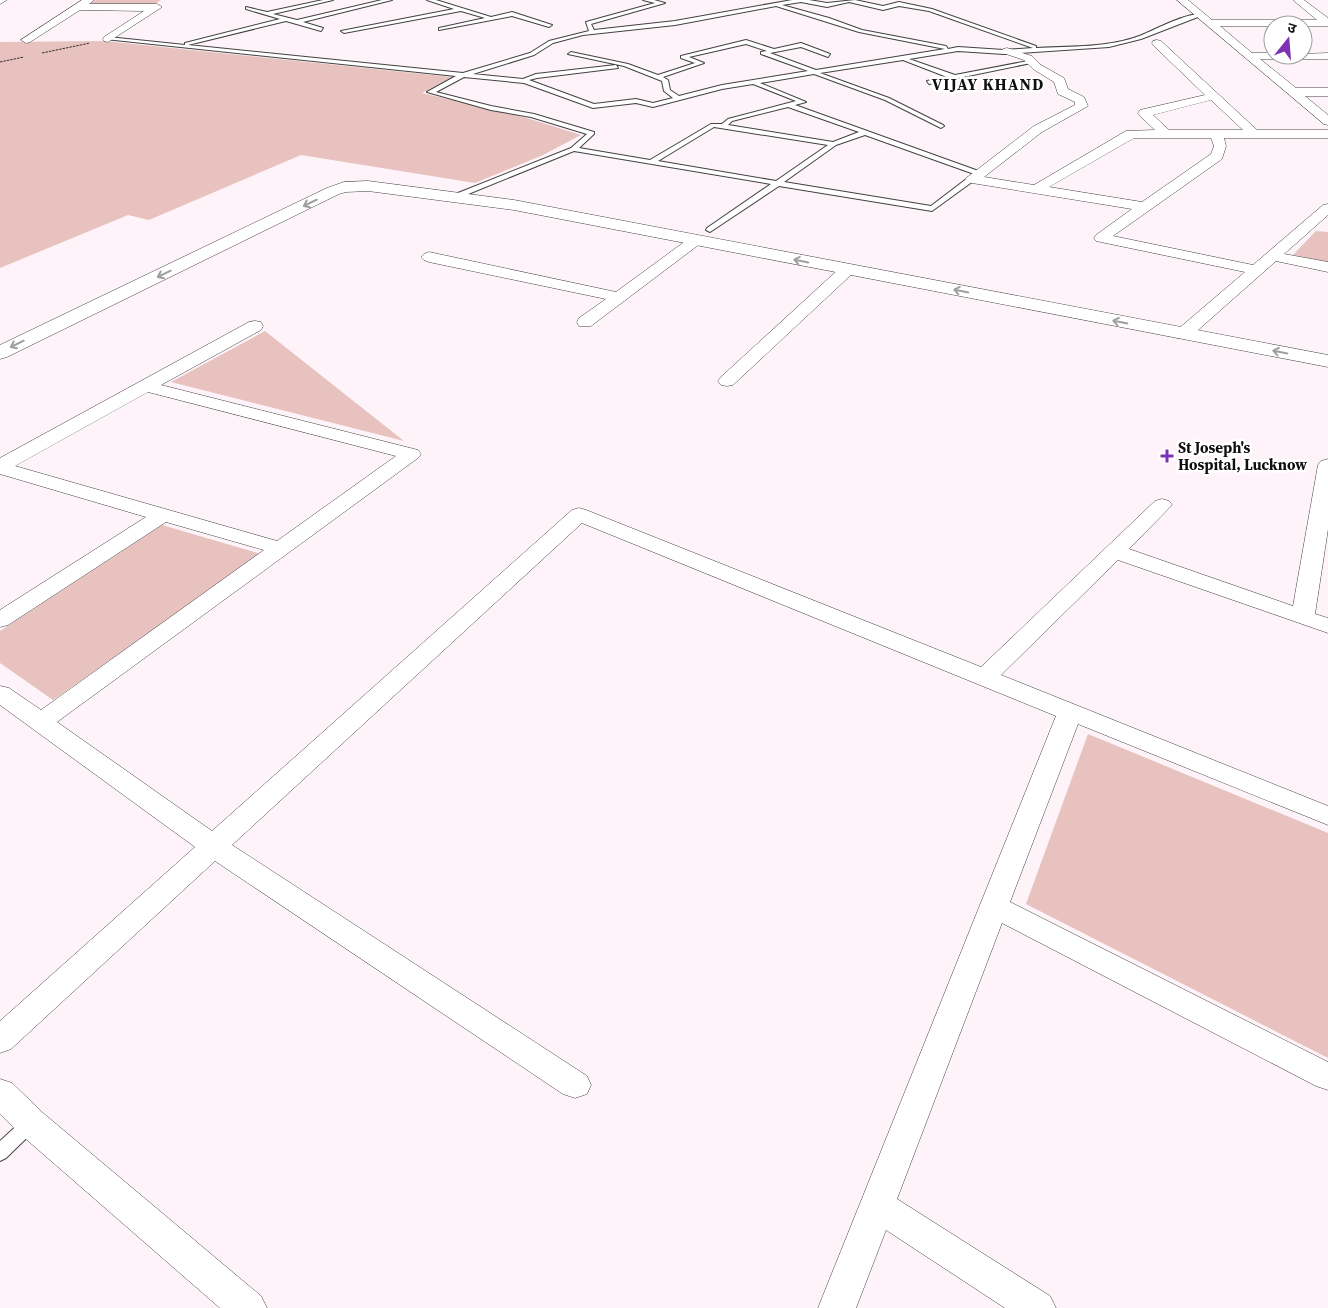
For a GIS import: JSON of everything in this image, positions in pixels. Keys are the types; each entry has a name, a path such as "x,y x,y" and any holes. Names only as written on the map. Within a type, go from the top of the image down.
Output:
{"street":[{"path":"26,40 89,0"},
{"path":"108,39 168,0"},
{"path":"1182,0 1328,121"},
{"path":"1298,0 1328,23"},
{"path":"78,7 155,8"},
{"path":"1210,23 1328,23"},
{"path":"1157,43 1253,133"},
{"path":"976,176 1038,129 1082,106 1080,100 1062,91 1060,80 1028,58 1007,51"},
{"path":"1250,56 1328,56"},
{"path":"1294,92 1328,92"},
{"path":"1165,133 1144,113 1214,96"},
{"path":"1216,133 1220,146 1217,156 1101,238 1256,270"},
{"path":"1035,190 1131,134 1328,134"},
{"path":"26,321 340,175 354,173 379,174 534,197 847,270 1190,328 1328,346"},
{"path":"976,176 1035,190 1144,208"},
{"path":"0,353 344,187 368,186 514,205 703,235 1190,328 1328,361"},
{"path":"1190,328 1328,208"},
{"path":"1308,226 1328,226"},
{"path":"585,322 703,235"},
{"path":"1272,256 1328,267"},
{"path":"429,257 619,297"},
{"path":"727,381 847,270"},
{"path":"0,467 255,326"},
{"path":"41,722 411,454 145,386"},
{"path":"1304,617 1328,465"},
{"path":"0,467 282,549"},
{"path":"984,678 1162,505"},
{"path":"0,1040 579,514 1328,816"},
{"path":"0,620 163,515"},
{"path":"1114,551 1328,626"},
{"path":"0,693 213,846 576,1085"},
{"path":"836,1308 1070,712"},
{"path":"994,906 1328,1077"},
{"path":"0,1093 31,1123 248,1308"},
{"path":"877,1206 1037,1308"}],"lane":[{"path":"266,14 330,0"},
{"path":"296,22 388,0"},
{"path":"430,0 492,18"},
{"path":"592,32 588,23 662,3 646,0"},
{"path":"456,197 574,149 592,133 532,115 491,108 430,92 463,75 532,54 551,42 583,33 675,24 801,0 827,5 849,0 882,8 899,4"},
{"path":"888,0 930,10 1039,48"},
{"path":"776,6 828,19 861,31 956,50"},
{"path":"248,8 321,28"},
{"path":"344,31 462,10"},
{"path":"441,29 512,14 549,25"},
{"path":"108,39 524,81 540,85 593,106 636,101 652,105 722,87 956,50 1007,51 1109,45 1139,38 1192,16 1200,15"},
{"path":"179,46 287,19"},
{"path":"658,77 701,63 683,58 746,42 774,51"},
{"path":"818,57 828,55 801,45 762,53 887,100 941,126"},
{"path":"571,54 626,65 658,77 665,80 667,91 679,98"},
{"path":"903,58 954,78"},
{"path":"790,63 799,61"},
{"path":"928,82 1033,62"},
{"path":"524,81 545,75 626,65"},
{"path":"724,126 730,120 803,102 753,82"},
{"path":"788,106 976,176"},
{"path":"651,162 713,124 834,144"},
{"path":"703,235 834,144 863,133"},
{"path":"574,149 932,209 976,176"},
{"path":"0,1153 31,1123"}],"path":[{"path":"36,55 108,39"},
{"path":"0,62 27,56"}],"shaded area":[{"path":"95,0 161,0 152,6 88,5"},
{"path":"105,41 452,77 422,93 527,118 581,135 543,155 475,183 301,155 149,220 128,215 0,268 0,42"},
{"path":"1316,231 1328,232 1328,262 1293,255"},
{"path":"265,331 404,441 171,382"},
{"path":"162,525 261,554 53,700 0,663 0,631"},
{"path":"1088,734 1328,833 1328,1058 1026,904"}],"place":[{"name":"St Joseph's Hospital, Lucknow","path":"1167,456"}],"district":[{"name":"VIJAY KHAND","path":"988,84"}]}
